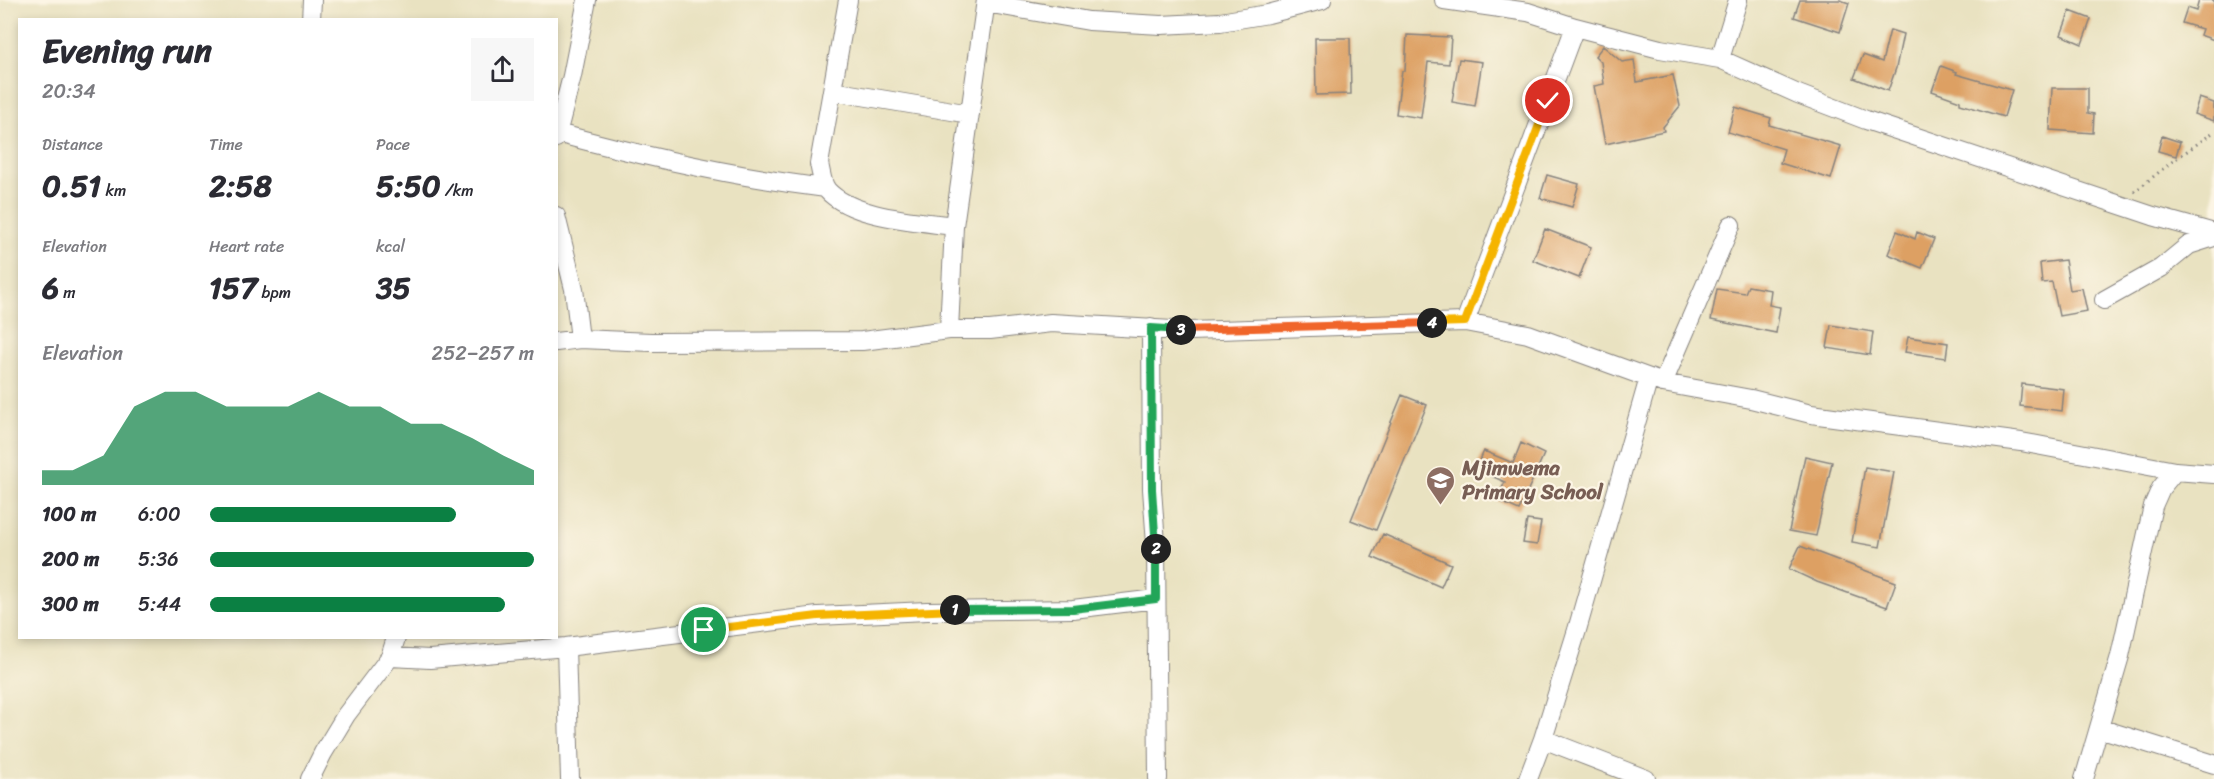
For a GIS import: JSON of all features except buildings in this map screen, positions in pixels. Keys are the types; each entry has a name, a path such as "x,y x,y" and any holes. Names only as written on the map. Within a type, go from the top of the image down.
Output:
{"street":[{"path":"311,18 312,0"},
{"path":"558,129 587,0"},
{"path":"825,188 819,164 848,0"},
{"path":"949,330 954,226 986,2 1089,21 1161,25 1220,22 1268,14 1322,0"},
{"path":"1444,0 1528,12 1575,27 1660,48 1720,59 1798,94 1866,120 2214,235"},
{"path":"1720,59 1738,0"},
{"path":"1465,322 1575,27"},
{"path":"832,91 970,114"},
{"path":"558,133 616,149 720,172 825,188 840,200 859,209 954,226"},
{"path":"558,224 574,289 580,339"},
{"path":"1528,779 1543,739 1656,381 1731,225"},
{"path":"2104,300 2161,268 2189,245 2214,235"},
{"path":"558,342 580,339 651,342 862,341 949,330 990,330 1051,324 1190,331 1465,322 1528,334 1656,381 1751,399 1811,414 2021,442 2175,471 2214,474"},
{"path":"1151,328 1158,779"},
{"path":"2084,779 2120,656 2153,506 2161,488 2175,471"},
{"path":"390,657 430,659 566,647 818,616 1073,609 1156,599"},
{"path":"310,779 346,715 390,657 396,639"},
{"path":"566,647 570,779"},
{"path":"2099,728 2214,764"},
{"path":"1543,739 1646,779"}],"path":[{"path":"2118,204 2214,132"}],"place":[{"name":"Mjimwema Primary School","path":"1441,506"}],"route":[{"path":"704,630 818,616 997,609 1073,609 1156,599 1156,544 1152,489 1151,328 1190,331 1255,330 1465,322 1548,101"}]}
